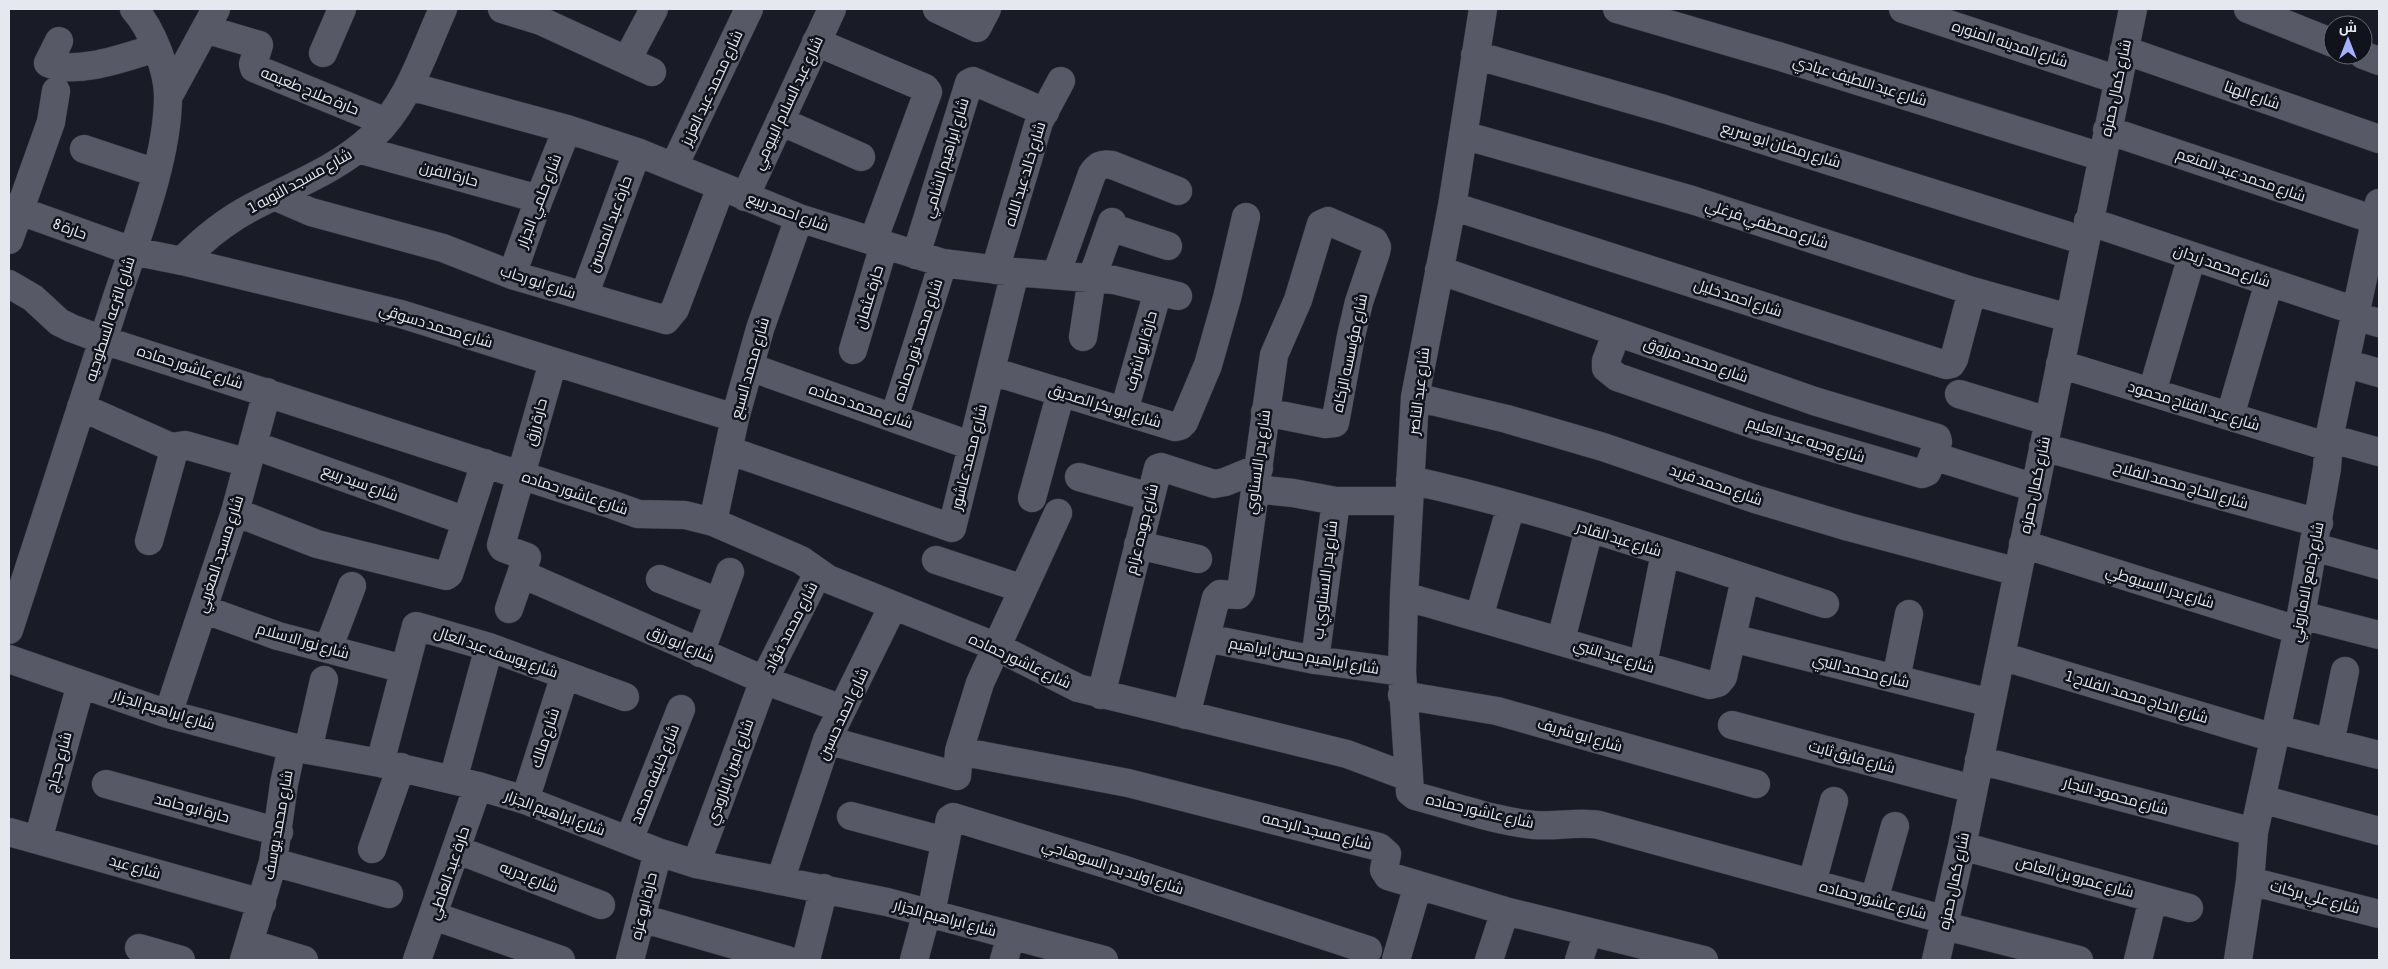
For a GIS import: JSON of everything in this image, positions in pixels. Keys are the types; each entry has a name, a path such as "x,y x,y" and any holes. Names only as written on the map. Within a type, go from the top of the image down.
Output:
{"street":[{"name":"شارع الترعه السطوحيه","path":"9,630 132,251 156,174 165,131 168,98 163,67 152,38 136,9"},
{"path":"323,53 342,9"},
{"name":"شارع مسجد التوبه 1","path":"182,261 226,223 342,161 358,149 386,122 408,86 442,9"},
{"path":"502,9 544,15 652,72"},
{"path":"627,60 654,9"},
{"name":"شارع محمد عبد العزيز","path":"674,166 749,9"},
{"name":"شارع عبد السلام البيومي","path":"733,192 780,121 832,9"},
{"path":"937,9 977,28 987,9"},
{"name":"شارع عبد الناصر","path":"1408,777 1402,683 1404,596 1415,397 1452,206 1483,9"},
{"name":"شارع عبد اللطيف عبادي","path":"1617,9 1778,56 2102,157"},
{"name":"شارع المدينه المنوره","path":"1903,9 2118,80"},
{"name":"شارع كمال حمزه","path":"1936,960 1946,923 1962,846 2086,231 2133,9"},
{"path":"2248,9 2323,39"},
{"path":"168,98 210,19"},
{"name":"حارة صلاح طعيمه","path":"210,19 259,45 253,64 254,68 386,122"},
{"path":"58,41 48,63 55,66 96,66 156,48"},
{"name":"حارة عثمان","path":"816,42 925,88 928,92 879,243 853,350"},
{"name":"شارع الهنا","path":"2124,50 2379,139"},
{"name":"شارع رمضان ابو سريع","path":"1475,55 2086,231"},
{"name":"شارع ابراهيم الشامي","path":"916,255 969,83 973,81 1045,112"},
{"name":"شارع خالد عبد اللاه","path":"1005,271 1035,135 1061,81"},
{"name":"شارع احمد ربيع","path":"408,86 567,129 637,152 799,218 943,263 1005,271 1114,280 1168,293"},
{"path":"9,240 14,209 51,122 56,91"},
{"path":"780,121 861,157"},
{"name":"شارع حلمي الجزار","path":"512,274 539,198 567,129"},
{"name":"شارع محمد عبد المنعم","path":"2108,130 2376,225"},
{"name":"شارع مصطفي فرغلي","path":"1463,135 1692,200 1972,291 2069,318"},
{"path":"84,149 156,174"},
{"name":"حارة الفرن","path":"358,149 539,198"},
{"name":"حارة عبد المحسن","path":"584,296 637,152"},
{"path":"1056,275 1092,174 1097,166 1104,164 1112,165 1178,191"},
{"name":"شارع ابو رحاب","path":"274,196 312,212 443,248 512,274 666,320 675,309 733,192"},
{"name":"شارع احمد خليل","path":"1452,206 1946,365 1951,364 1954,359 1972,291"},
{"name":"حارة 8","path":"14,209 132,251"},
{"name":"شارع ابو بكر الصديق","path":"991,370 1175,427 1180,426 1184,422 1208,365 1227,298 1246,217"},
{"name":"شارع محمد السبع","path":"712,522 735,418 760,329 799,218"},
{"name":"شارع بدر الاسناوي","path":"1186,714 1216,598 1220,594 1238,595 1241,591 1265,412 1276,347 1298,300 1321,224 1328,221 1350,231"},
{"path":"1083,337 1092,278 1111,224 1168,246"},
{"name":"شارع جامع الاماروني","path":"2238,960 2250,881 2254,832 2299,622 2316,535 2329,443 2346,363 2364,317 2376,225"},
{"name":"شارع مؤسسه الزكاه","path":"1265,412 1325,424 1335,423 1351,336 1377,247 1374,241 1350,231"},
{"name":"شارع محمد زيدان","path":"2086,231 2192,256 2364,317"},
{"name":"شارع محمد دسوقي","path":"132,251 182,261 401,314 735,418"},
{"path":"2152,392 2192,256"},
{"name":"شارع محمد نور حماده","path":"894,418 943,263"},
{"name":"شارع محمد مرزوق","path":"1439,270 1814,401 1937,438 1938,442 1933,456"},
{"name":"شارع محمد عاشور","path":"728,450 952,528 991,370 1005,271"},
{"path":"2230,416 2269,282"},
{"name":"شارع عاشور حماده","path":"9,284 33,298 59,322 104,340 522,475 628,512 685,515 712,522 801,560 818,573 893,606 996,647 1078,688 1347,754 1408,777 1410,792 1415,796 1496,818 1554,826 1588,823 1599,825 1874,900 1946,923 2079,960"},
{"name":"حارة ابو اشرف","path":"1124,411 1168,293"},
{"name":"شارع وجيه عبد العليم","path":"1617,332 1606,361 1606,368 1616,377 1755,425 1922,474 1927,472 1933,456"},
{"name":"حارة رزق","path":"509,609 527,557 503,548 502,545 553,362"},
{"path":"2346,363 2379,373"},
{"name":"شارع عبد الفتاح محمود","path":"2060,364 2230,416 2329,443 2379,452"},
{"name":"شارع محمد حماده","path":"750,367 972,446"},
{"name":"شارع مسجد المغربي","path":"168,714 235,512 267,392"},
{"path":"1032,498 1061,392"},
{"name":"شارع الحاج محمد الفلاح","path":"1959,394 2046,434 2316,535 2379,565"},
{"name":"شارع محمد فريد","path":"1415,397 1603,447 1755,499 1849,527 2018,572"},
{"name":"شارع سيد ربيع","path":"81,407 168,446 185,445 251,454 466,521"},
{"path":"149,540 175,447"},
{"path":"1933,456 2035,488"},
{"path":"235,512 317,544 446,576 449,574 485,463"},
{"name":"شارع جوده عزام","path":"1101,694 1157,469 1160,467 1214,484 1257,479"},
{"path":"1079,477 1150,497"},
{"name":"شارع عبد القادر","path":"1257,479 1293,493 1336,501 1409,491 1463,492 1589,529 1825,604"},
{"name":"شارع بدر الاسناوي ب","path":"1315,660 1336,501"},
{"path":"1479,617 1511,506"},
{"path":"958,763 980,683 1058,513"},
{"path":"1561,640 1589,529"},
{"name":"شارع بدر الاسيوطي","path":"2023,544 2299,622 2379,635"},
{"path":"1138,545 1198,559"},
{"path":"1643,664 1665,553"},
{"path":"936,560 1023,589"},
{"path":"700,653 730,572"},
{"name":"شارع محمد فؤاد","path":"764,680 818,573"},
{"name":"شارع ابو رزق","path":"522,574 700,653 764,680 842,709"},
{"name":"شارع عبد النبي","path":"1404,596 1714,685 1723,677 1745,578"},
{"path":"660,579 719,602"},
{"path":"328,649 352,586"},
{"name":"شارع احمد حسين","path":"780,881 827,740 857,683 893,606"},
{"name":"شارع نور الاسلام","path":"203,609 278,636 404,669"},
{"path":"1896,679 1909,614"},
{"name":"شارع يوسف عبد العال","path":"372,849 390,765 404,669 416,626 488,647 625,697"},
{"name":"شارع ابراهيم حسن ابراهيم","path":"1206,638 1315,660 1402,683"},
{"name":"شارع محمد النبي","path":"1732,638 1991,703"},
{"name":"حارة عبد العاطي","path":"418,960 458,850 466,783 488,647"},
{"name":"شارع الحاج محمد الفلاح 1","path":"2001,656 2275,734 2330,743 2379,755"},
{"name":"شارع ابراهيم الجزار","path":"9,659 168,714 300,748 390,765 466,783 525,800 658,852 696,864 824,888 929,913 1008,948 1101,960"},
{"path":"2330,743 2346,671"},
{"name":"شارع مالك","path":"525,800 565,675"},
{"name":"شارع محمد يوسف","path":"246,952 273,862 279,832 284,784 300,748 324,680"},
{"name":"شارع امين البارودي","path":"696,864 764,680"},
{"name":"شارع ابو شريف","path":"1402,683 1756,784"},
{"name":"شارع حجاج","path":"38,840 81,684"},
{"name":"شارع خليفه محمد","path":"629,840 681,709"},
{"name":"شارع فايق ثابت","path":"1732,726 1973,788"},
{"name":"شارع مسجد الرحمه","path":"827,740 958,763 1128,783 1379,846 1387,854 1385,874 1504,911 1676,957 1704,960"},
{"name":"شارع محمود النجار","path":"1979,760 2254,832"},
{"name":"حارة ابو حامد","path":"106,784 279,832"},
{"path":"2261,799 2379,831"},
{"path":"1812,883 1834,802"},
{"path":"852,816 946,841"},
{"name":"شارع اولاد بدر السوهاجي","path":"914,960 929,913 950,819 953,817 1122,869 1368,950"},
{"path":"1874,900 1895,826"},
{"name":"شارع عيد","path":"9,832 262,902"},
{"name":"شارع عمرو بن العاص","path":"1962,846 2188,908"},
{"name":"شارع بدريه","path":"458,850 601,905"},
{"name":"حارة ابو عزه","path":"630,960 658,852"},
{"path":"273,862 390,894"},
{"name":"شارع علي بركات","path":"2250,881 2379,914"},
{"path":"1396,960 1418,885"},
{"path":"806,960 824,888"},
{"path":"2138,960 2154,899"},
{"path":"1489,960 1504,911"},
{"path":"434,916 561,960"},
{"path":"641,918 713,941 787,960"},
{"path":"1579,960 1588,932"},
{"path":"138,949 181,960"},
{"path":"246,952 304,960"}]}
